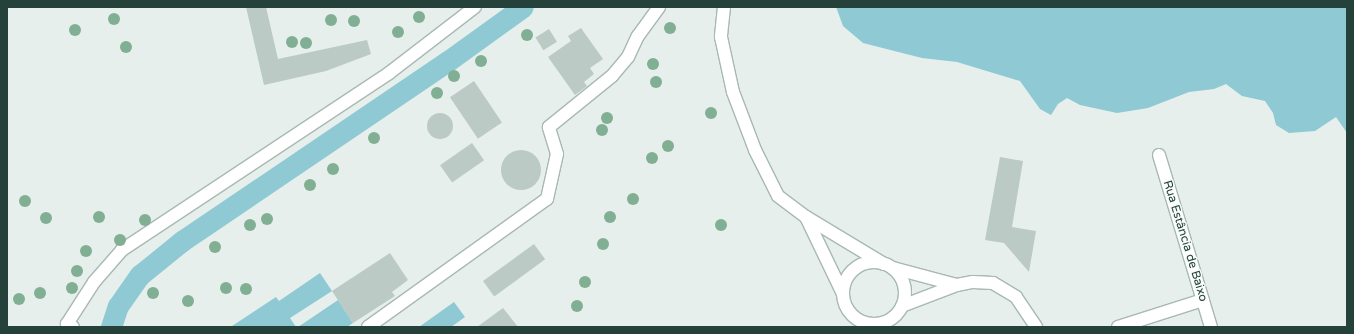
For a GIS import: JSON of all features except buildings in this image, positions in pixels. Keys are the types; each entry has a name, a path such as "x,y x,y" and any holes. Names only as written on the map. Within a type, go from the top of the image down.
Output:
{"street":[{"path":"67,326 94,282 122,250 389,73 475,7"},
{"path":"368,327 547,199 557,154 549,127 612,76 628,57 638,36 659,7"},
{"path":"724,7 721,36 725,57 744,124 778,196 806,217 888,266 904,286 899,311 893,327"},
{"name":"Rua Estância de Baixo","path":"1159,155 1211,327"},
{"path":"806,217 843,294 856,327"},
{"path":"843,294 846,280 856,268 864,263 888,266 957,285"},
{"path":"850,313 867,324 883,322 899,311 957,285 973,282 994,283 1016,296 1036,327"},
{"path":"1118,327 1203,300"}],"water":[{"path":"836,7 1347,7 1347,133 1336,117 1315,131 1289,133 1276,125 1273,113 1265,101 1242,96 1226,84 1214,89 1189,92 1148,108 1117,113 1080,105 1067,98 1058,104 1051,115 1040,109 1020,81 957,62 922,58 863,43 843,26"},
{"path":"320,273 332,291 290,318 296,327 232,326 276,297 279,301"},
{"path":"338,300 353,323 347,327 298,327"},
{"path":"454,302 465,317 451,327 419,327"}],"waterway":[{"path":"111,327 118,306 140,275 182,241 448,61 523,7"}]}
